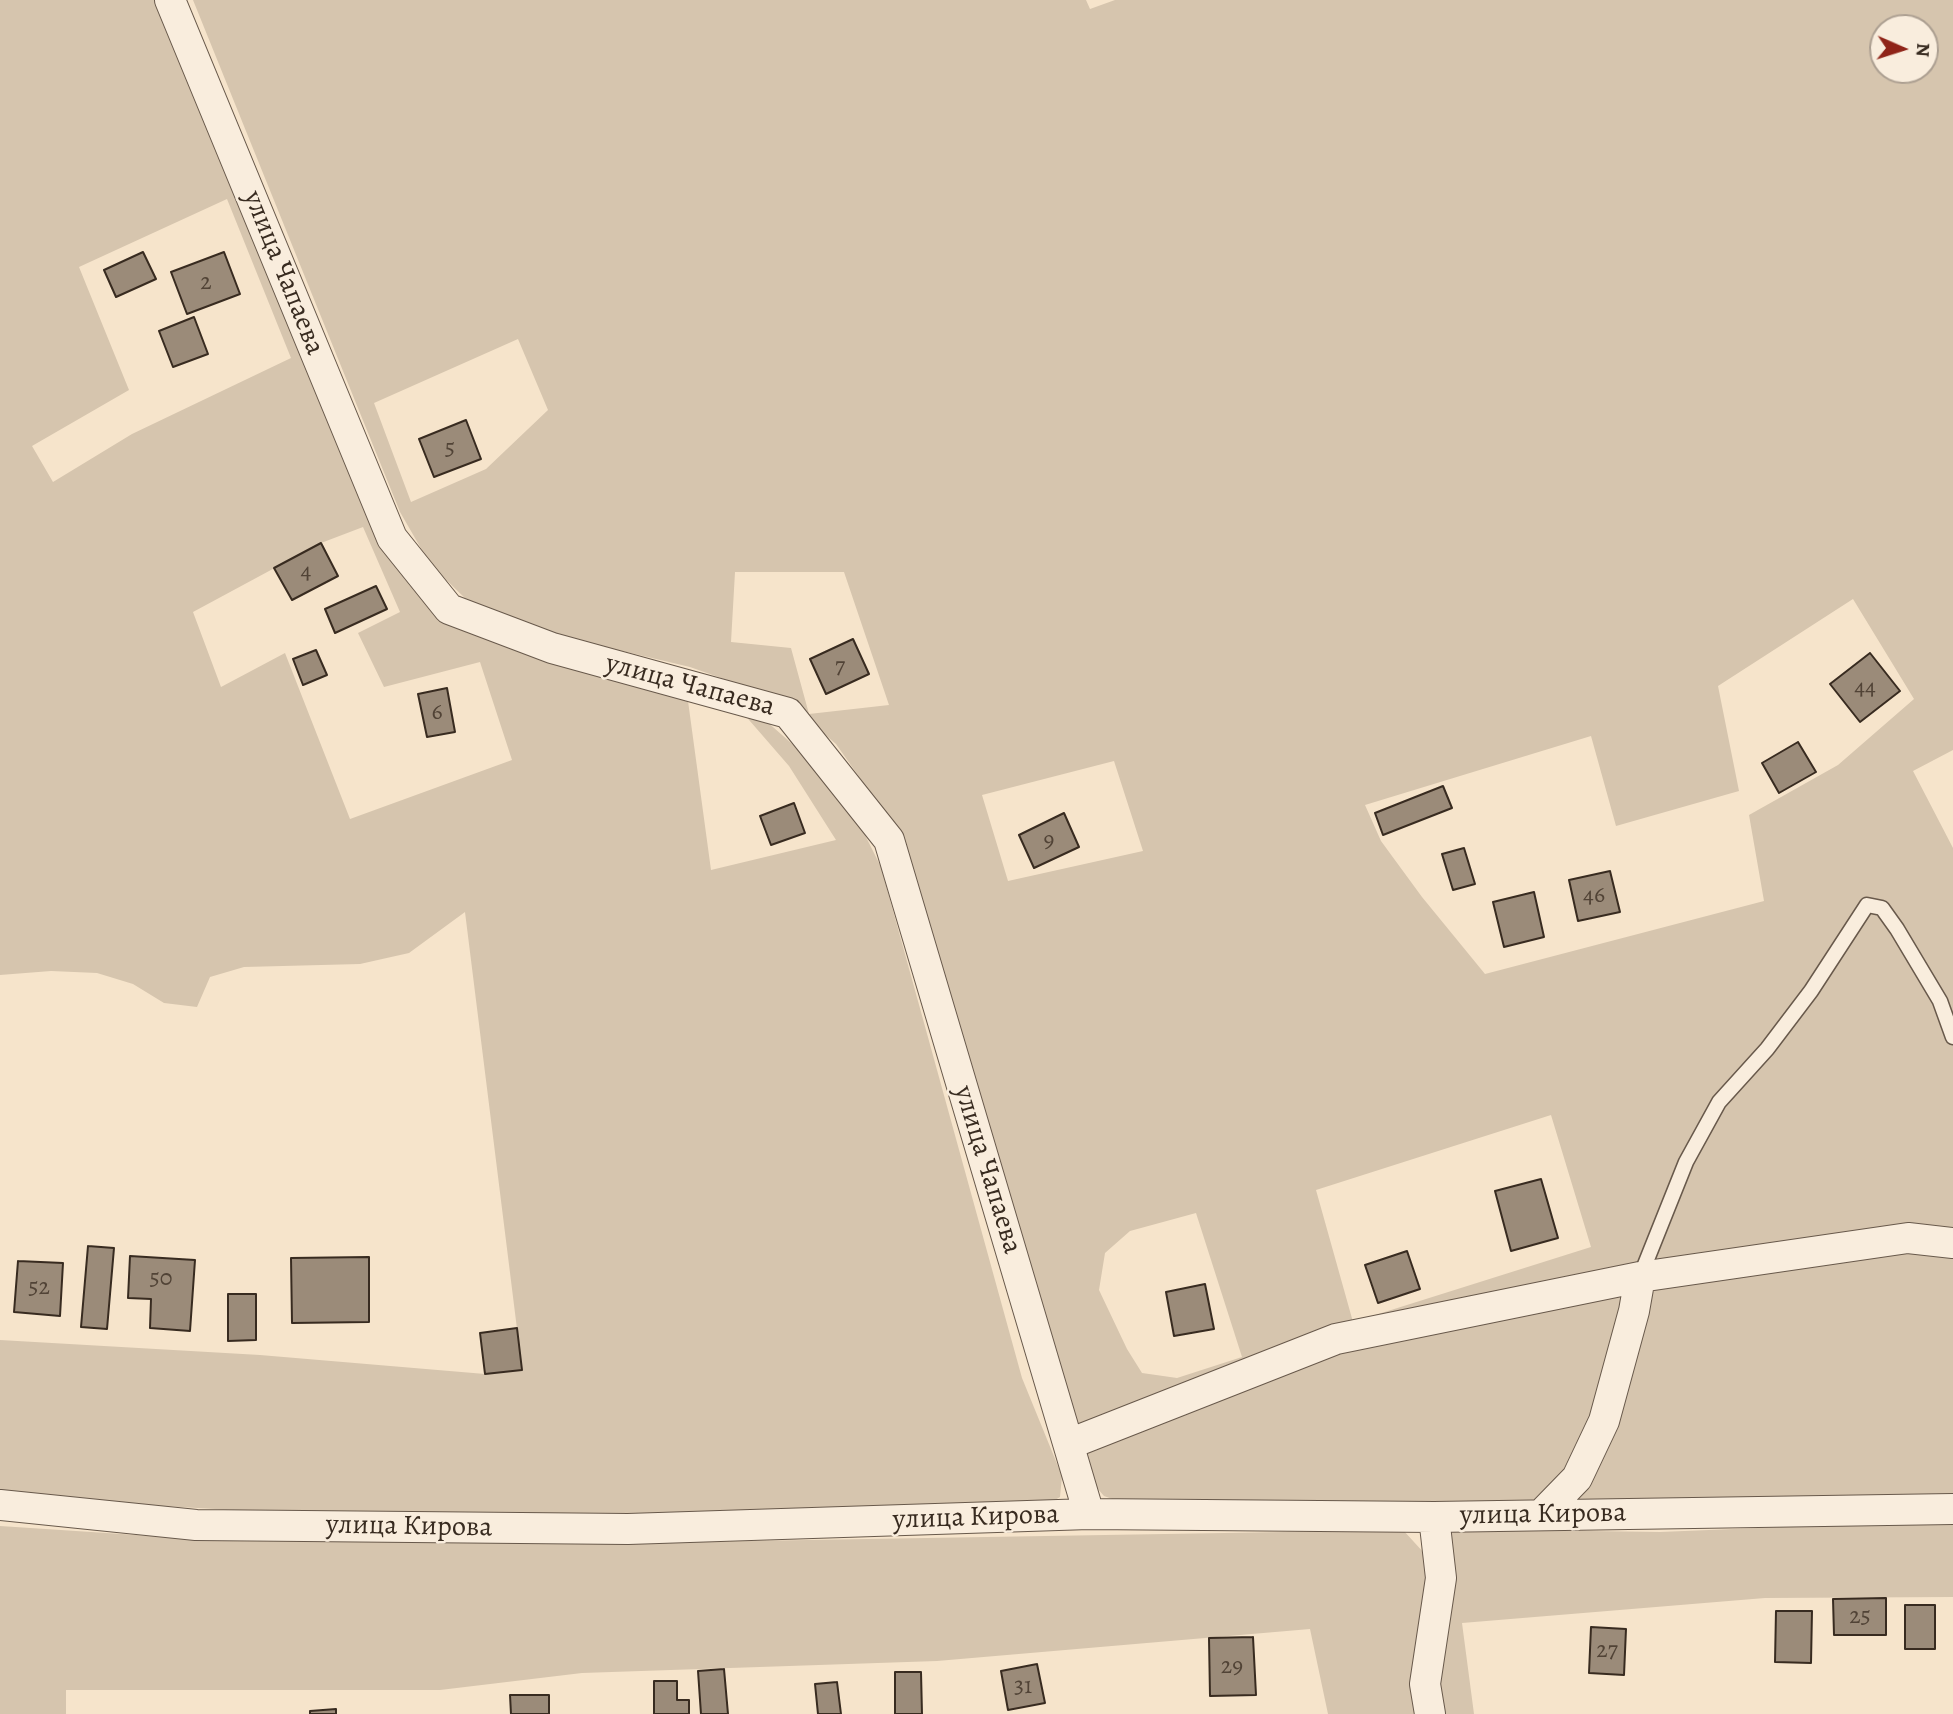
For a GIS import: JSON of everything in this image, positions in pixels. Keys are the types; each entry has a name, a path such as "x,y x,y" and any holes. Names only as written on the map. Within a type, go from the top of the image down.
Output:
{"street":[{"name":"улица Чапаева","path":"170,0 392,538 449,609 552,648 788,713 889,840 1089,1514"},
{"path":"1069,1444 1336,1339 1640,1277 1908,1238 1953,1243"},
{"path":"1541,1515 1577,1478 1604,1421 1634,1311 1640,1277"},
{"name":"улица Кирова","path":"0,1506 196,1525 600,1529 1089,1514 1434,1517 1953,1509"},
{"path":"1430,1714 1425,1684 1441,1577 1434,1517"}],"lane":[{"path":"1640,1277 1686,1162 1719,1102 1767,1049 1811,991 1867,905 1882,908 1897,929 1940,1001 1953,1037"}],"shaded area":[{"path":"0,0 165,0 428,605 749,706 798,749 847,799 881,867 1022,1378 1062,1476 1060,1497 1045,1506 757,1513 305,1514 0,1497 0,1340 260,1355 485,1374 522,1369 465,912 409,953 360,964 244,967 210,977 197,1007 164,1003 133,984 97,973 51,971 0,975","holes":["227,199 291,358 132,434 53,482 32,446 129,390 79,267","363,527 400,612 358,633 384,687 480,662 512,760 350,819 285,653 221,687 193,612 321,543","688,701 743,713 789,766 836,840 711,870"]},
{"path":"193,0 1086,0 1090,9 1115,0 1953,0 1953,750 1913,771 1953,848 1953,1232 1606,1276 1074,1428 888,818 836,744 786,701 690,667 529,629 472,605 430,564 400,512","holes":["518,339 548,410 486,469 411,502 374,403","735,572 844,572 889,705 809,714 791,648 731,642","1853,599 1914,699 1838,765 1749,815 1764,901 1485,974 1422,897 1381,841 1365,805 1591,736 1616,826 1739,791 1718,686","1114,761 1143,851 1008,881 982,795","1551,1115 1591,1247 1353,1322 1316,1190","1196,1213 1242,1357 1177,1378 1142,1373 1127,1349 1099,1290 1105,1253 1130,1231"]},
{"path":"1914,1244 1953,1249 1953,1497 1615,1508 1377,1501 1132,1506 1104,1496 1091,1481 1082,1447 1349,1348 1634,1284"},
{"path":"1953,1520 1953,1597 1765,1598 1462,1623 1474,1714 1441,1714 1438,1694 1449,1529 1660,1532"},
{"path":"0,1526 228,1541 629,1543 1403,1530 1425,1554 1429,1579 1419,1714 1328,1714 1310,1629 937,1661 582,1673 440,1690 66,1690 66,1714 0,1714"}],"building":[{"path":"143,252 156,279 116,297 104,270"},
{"path":"224,252 240,294 187,314 171,272"},
{"path":"194,317 208,354 173,367 159,331"},
{"path":"466,420 481,459 434,477 419,439"},
{"path":"321,543 338,576 292,600 274,568"},
{"path":"376,586 387,609 335,633 325,609"},
{"path":"853,639 869,674 826,694 810,659"},
{"path":"316,650 327,675 303,685 293,659"},
{"path":"1870,653 1900,691 1860,722 1830,684"},
{"path":"447,688 455,732 427,737 418,694"},
{"path":"1798,742 1816,772 1779,793 1762,763"},
{"path":"1443,786 1452,808 1383,835 1375,813"},
{"path":"794,803 805,833 771,845 760,816"},
{"path":"1064,813 1079,847 1034,868 1019,835"},
{"path":"1464,848 1475,884 1453,890 1442,854"},
{"path":"1610,871 1620,912 1578,921 1569,880"},
{"path":"1534,892 1544,937 1504,947 1493,902"},
{"path":"1541,1179 1558,1238 1511,1251 1495,1191"},
{"path":"88,1246 114,1248 107,1329 81,1327"},
{"path":"1407,1251 1420,1289 1378,1303 1365,1265"},
{"path":"130,1256 195,1260 190,1331 150,1328 151,1299 128,1298"},
{"path":"369,1257 369,1322 292,1323 291,1258"},
{"path":"18,1261 63,1263 60,1316 14,1312"},
{"path":"1205,1284 1214,1329 1174,1336 1166,1292"},
{"path":"228,1294 256,1294 256,1340 228,1341"},
{"path":"517,1328 522,1370 485,1374 480,1333"},
{"path":"1886,1598 1886,1635 1834,1635 1833,1599"},
{"path":"1905,1605 1935,1605 1935,1649 1905,1649"},
{"path":"1776,1611 1812,1611 1811,1663 1775,1662"},
{"path":"1591,1627 1626,1629 1624,1675 1589,1673"},
{"path":"1253,1637 1256,1695 1210,1696 1209,1638"},
{"path":"1037,1664 1045,1703 1008,1710 1001,1671"},
{"path":"724,1669 728,1714 701,1714 698,1671"},
{"path":"895,1672 921,1672 922,1714 895,1714"},
{"path":"654,1681 677,1681 677,1700 689,1700 689,1714 654,1714"},
{"path":"837,1682 841,1714 818,1714 815,1684"},
{"path":"510,1695 549,1695 549,1714 511,1714"},
{"path":"336,1709 336,1714 310,1714 310,1711"}]}
